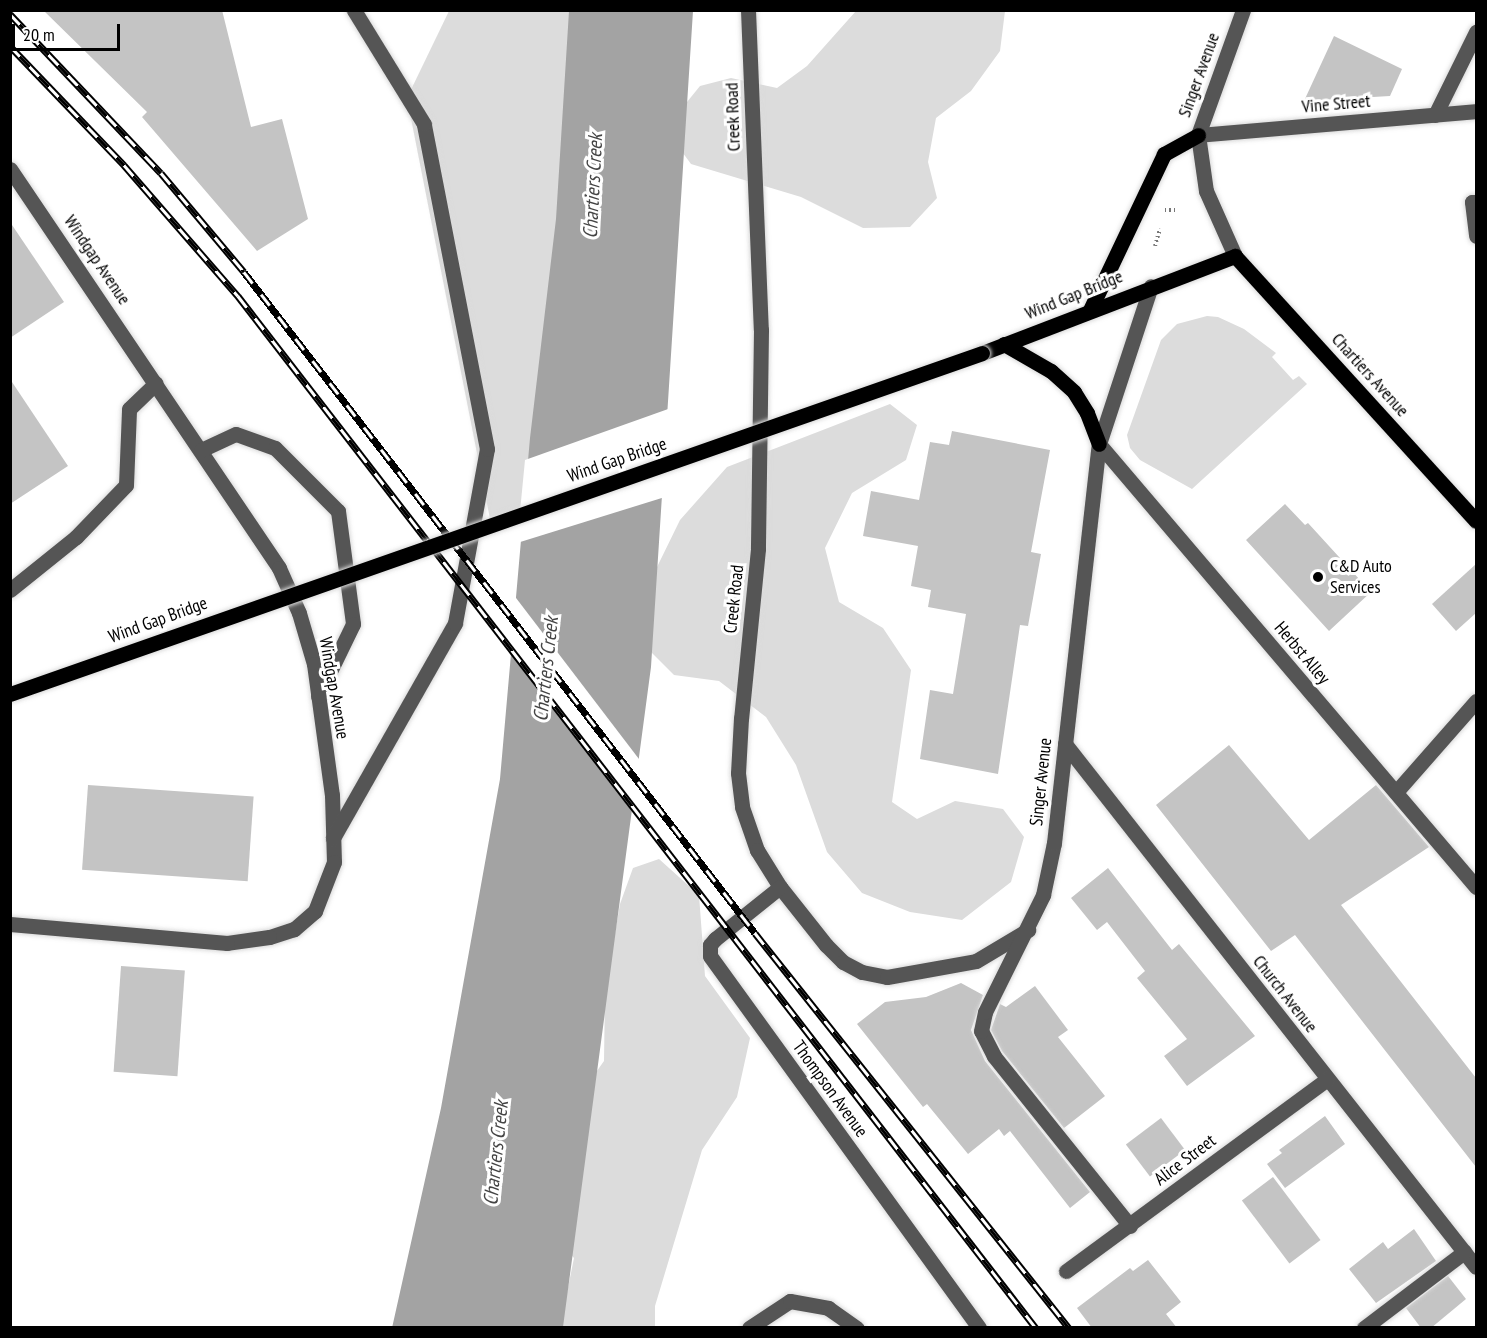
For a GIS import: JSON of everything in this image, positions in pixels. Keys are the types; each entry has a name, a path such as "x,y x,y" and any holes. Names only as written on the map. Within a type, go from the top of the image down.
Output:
{"main road":[{"path":"1090,310 1164,154 1198,135"},
{"name":"Wind Gap Bridge","path":"10,694 982,353 1150,286 1234,256"},
{"name":"Chartiers Avenue","path":"1234,256 1476,521"},
{"path":"1004,344 1051,371 1074,392 1087,413 1099,444"}],"street":[{"path":"333,838 455,623 487,449 424,124 354,10"},
{"name":"Creek Road","path":"748,10 761,330 758,538 738,773 742,807 757,850 780,887 843,962 871,974 897,975 976,961 1028,930"},
{"name":"Singer Avenue","path":"1234,256 1206,191 1198,135 1243,10"},
{"path":"1435,116 1476,32"},
{"name":"Vine Street","path":"1198,135 1476,111"},
{"name":"Windgap Avenue","path":"10,168 279,568 299,613 318,696 332,795 334,862 315,911 294,929 269,937 227,942 10,924"},
{"path":"1476,202 1472,202 1476,236"},
{"name":"Singer Avenue","path":"1130,1226 994,1056 981,1031 985,1011 1028,930 1043,896 1054,843 1099,444 1150,286"},
{"path":"10,590 76,537 126,484 129,409 156,383"},
{"path":"201,450 236,434 275,448 338,510 353,624 318,696"},
{"name":"Herbst Alley","path":"1099,444 1476,887"},
{"path":"1396,792 1476,701"},
{"name":"Church Avenue","path":"1065,744 1476,1267"},
{"name":"Thompson Avenue","path":"780,887 715,939 710,945 710,956 979,1328"},
{"name":"Alice Street","path":"1066,1271 1327,1079"},
{"path":"1364,1328 1464,1252"},
{"path":"749,1328 790,1301 828,1308 856,1328"}],"shaded area":[{"path":"449,11 622,11 562,508 490,519 407,98"},
{"path":"856,11 1005,11 1000,51 971,91 936,118 928,162 937,198 910,227 863,228 801,197 691,164 677,145 674,118 700,86 731,78 777,88 807,66"},
{"path":"1207,316 1218,317 1244,329 1276,353 1272,357 1293,380 1299,376 1307,384 1192,489 1140,460 1130,448 1127,435 1161,340 1177,324"},
{"path":"890,404 917,425 906,460 852,493 825,548 839,602 883,628 911,670 892,802 917,819 955,801 1003,809 1024,837 1011,882 962,920 910,912 862,893 827,852 796,765 766,717 719,681 674,675 641,642 636,610 680,520 727,467"},
{"path":"659,859 699,895 705,976 750,1038 737,1097 702,1150 655,1306 655,1327 560,1327 574,1258 548,1229 575,1102 604,1061 605,992 620,904 633,868"}],"water":[{"name":"Chartiers Creek","path":"569,11 693,11 651,667 563,1327 392,1328 441,1108 500,779 530,438 556,219"}],"pier":[{"path":"671,408 665,497 517,543 525,460"},
{"path":"513,594 642,763 635,815 508,648"}],"building":[{"path":"43,10 222,10 251,127 282,119 308,219 257,251 142,117 147,112"},
{"path":"1334,36 1402,69 1390,96 1304,101"},
{"path":"10,222 64,302 10,338"},
{"path":"10,379 68,466 10,504"},
{"path":"952,431 1050,450 1031,552 1041,554 1028,626 1020,625 998,774 920,759 930,690 953,694 966,614 928,607 931,590 911,586 918,546 863,536 871,491 919,500 930,442 949,445"},
{"name":"C&D Auto Services","path":"1285,504 1305,525 1308,523 1371,592 1329,631 1246,540"},
{"path":"1476,564 1476,613 1456,631 1432,604"},
{"path":"1229,745 1309,840 1376,785 1429,847 1341,905 1476,1078 1476,1167 1295,935 1271,951 1156,805"},
{"path":"88,785 254,797 248,881 82,870"},
{"path":"1108,868 1172,950 1179,944 1255,1036 1187,1086 1164,1056 1187,1039 1137,978 1145,971 1107,922 1097,930 1071,898"},
{"path":"121,966 185,970 177,1076 114,1072"},
{"path":"961,983 983,995 971,1030 985,1061 1090,1192 1070,1208 1010,1131 1004,1136 999,1129 968,1154 927,1104 923,1107 857,1024 885,1002 926,997"},
{"path":"1035,986 1068,1030 1058,1037 1105,1096 1064,1128 1002,1051 991,1030 1000,1004 1006,1007"},
{"path":"1325,1116 1345,1144 1285,1188 1267,1164 1282,1153 1279,1150"},
{"path":"1161,1118 1185,1150 1150,1176 1126,1144"},
{"path":"1273,1177 1321,1240 1289,1264 1242,1200"},
{"path":"1414,1229 1436,1261 1376,1303 1349,1269 1383,1242 1388,1249"},
{"path":"1148,1260 1181,1302 1166,1314 1177,1328 1092,1328 1077,1308 1130,1268 1133,1271"},
{"path":"1448,1276 1466,1299 1431,1328 1421,1328 1406,1308"}],"railway":[{"path":"10,14 161,173 244,272 755,933 1069,1328"},
{"path":"10,46 124,165 238,296 1036,1328"}],"place":[{"name":"C&D Auto Services","path":"1318,577"}]}
